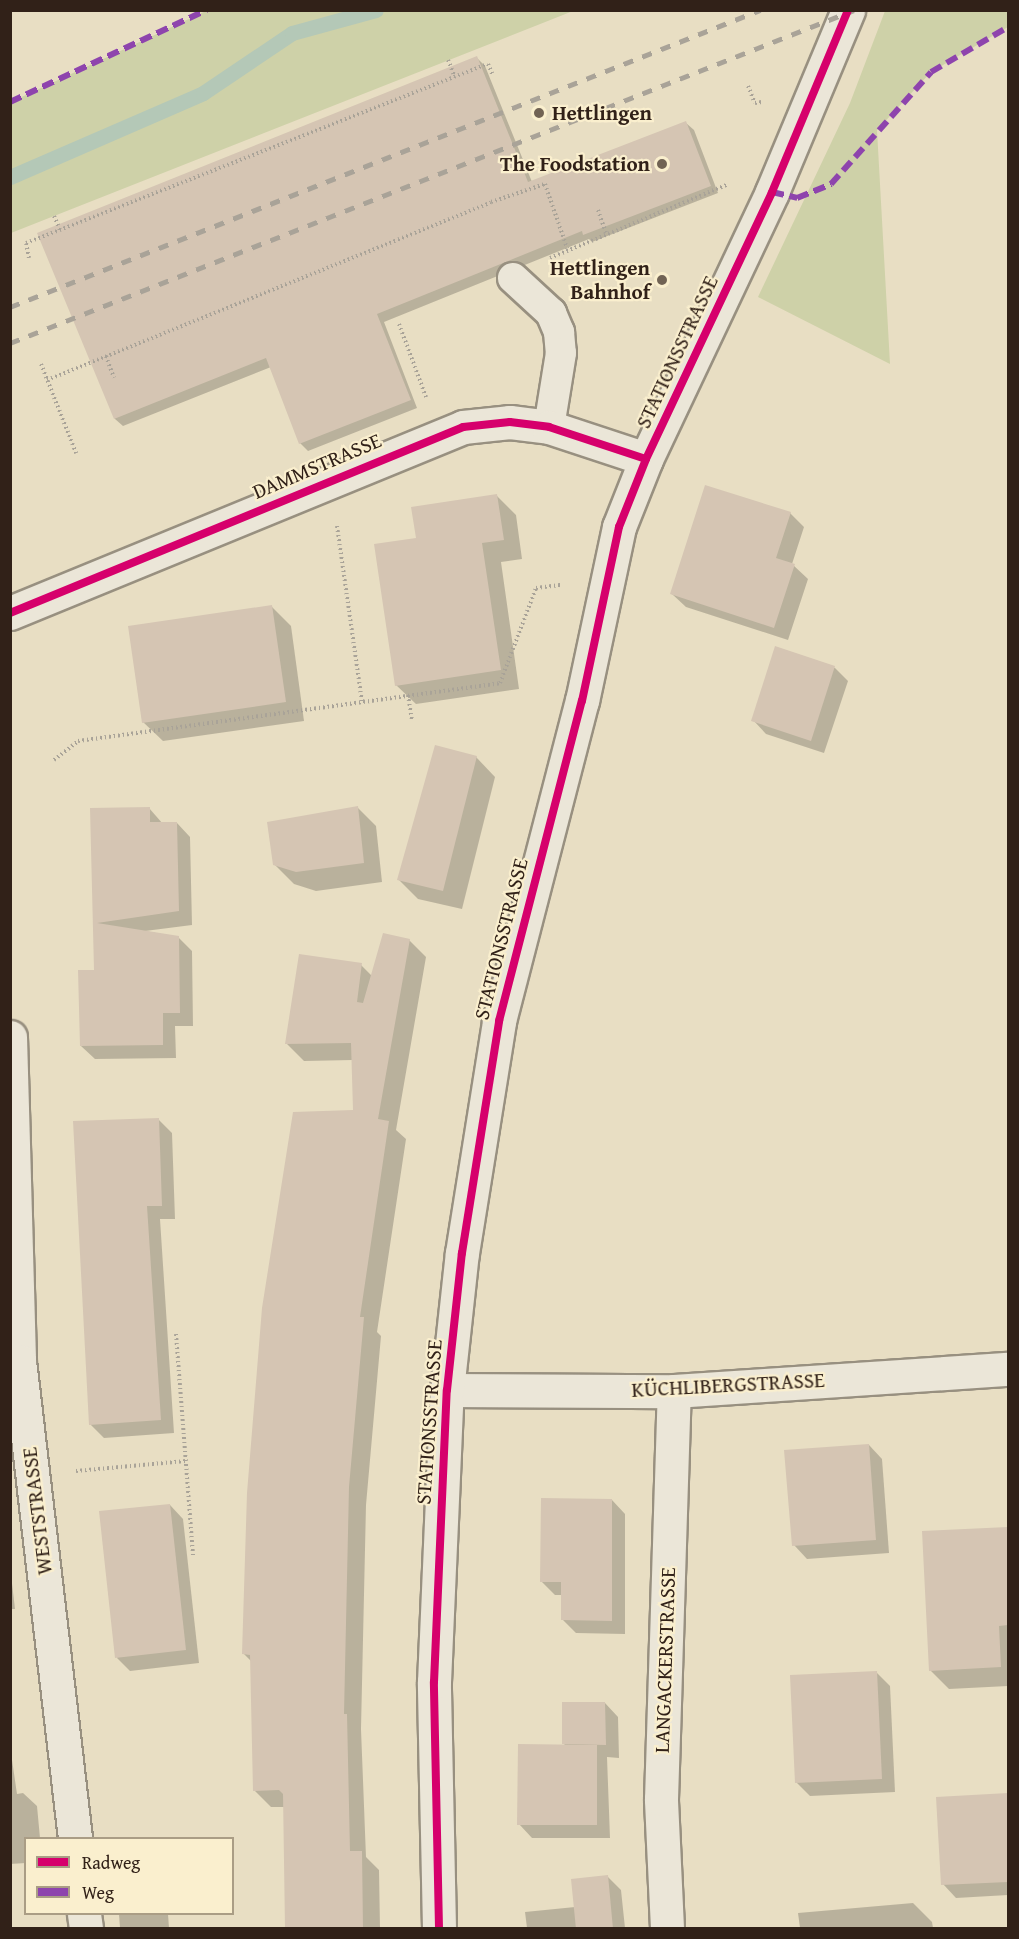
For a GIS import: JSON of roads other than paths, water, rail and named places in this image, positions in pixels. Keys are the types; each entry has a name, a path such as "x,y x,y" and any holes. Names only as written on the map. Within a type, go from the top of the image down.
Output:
{"street":[{"name":"STATIONSSTRASSE","path":"439,1929 434,1682 447,1390 462,1253 499,1022 582,701 619,527 646,459 772,192 848,12"},
{"name":"DAMMSTRASSE","path":"10,613 463,426 510,422 549,427 646,459"},
{"name":"WESTSTRASSE","path":"10,1037 19,1361 75,1837"},
{"name":"KÜCHLIBERGSTRASSE","path":"447,1390 674,1391 1008,1369"},
{"name":"LANGACKERSTRASSE","path":"668,1929 661,1799 674,1391"}],"lane":[{"path":"513,278 551,313 559,332 561,353 549,427"}],"waterway":[{"path":"10,177 203,93 292,33 376,10"}],"railway":[{"path":"10,307 760,10"},
{"path":"10,343 854,10"}],"place":[{"name":"Hettlingen","path":"539,113"},
{"name":"The Foodstation","path":"662,164"},
{"name":"Hettlingen Bahnhof","path":"662,280"}]}
